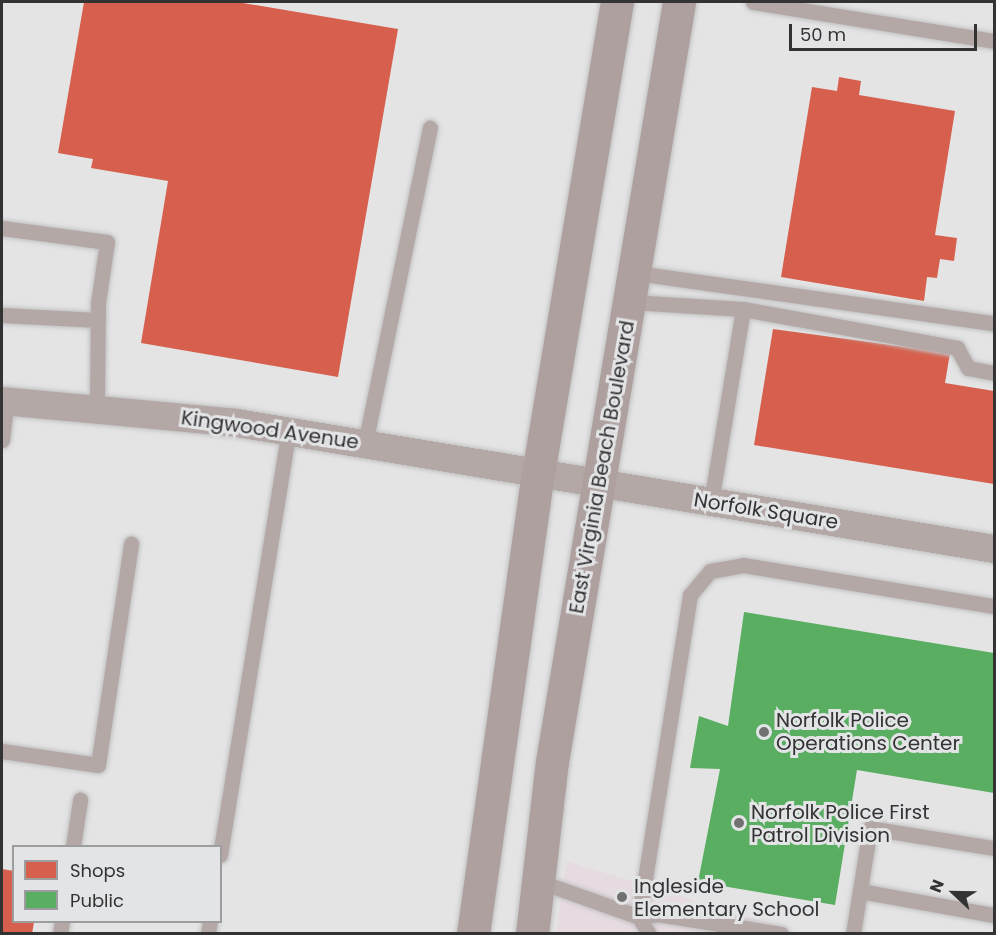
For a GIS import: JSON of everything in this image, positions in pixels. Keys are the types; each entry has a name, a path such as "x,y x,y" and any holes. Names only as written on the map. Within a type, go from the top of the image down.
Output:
{"main road":[{"path":"472,933 538,474 617,2"},
{"name":"East Virginia Beach Boulevard","path":"532,933 552,762 679,2"}],"street":[{"name":"Kingwood Avenue","path":"4,401 97,407 289,431 538,474"},
{"name":"Norfolk Square","path":"538,474 994,549"}],"lane":[{"path":"753,2 994,41"},
{"path":"365,444 430,128"},
{"path":"2,228 107,242 98,320 97,407"},
{"path":"633,288 957,348 968,368 994,373"},
{"path":"633,288 994,323"},
{"path":"711,502 743,309"},
{"path":"2,315 98,320"},
{"path":"2,440 4,401"},
{"path":"222,845 289,431"},
{"path":"2,751 98,765 131,543"},
{"path":"649,933 639,917 686,605 710,572 743,565 994,606"},
{"path":"73,845 80,800"},
{"path":"853,933 870,828 994,848"},
{"path":"538,880 639,917 658,914 781,933"},
{"path":"860,891 994,915"}],"shaded area":[{"name":"Ingleside Elementary School","path":"566,861 801,933 556,934"}],"building: Shops":[{"path":"84,2 237,2 398,29 338,377 141,343 168,181 91,168 93,159 58,153"},
{"path":"839,77 861,81 859,95 955,111 935,235 957,238 954,261 940,259 937,278 927,277 924,301 781,277 812,87 837,91"},
{"path":"773,329 950,353 945,383 994,391 994,484 754,445"},
{"path":"2,869 12,871 12,923 34,923 32,934 2,934"}],"building: Public":[{"path":"744,612 994,653 994,793 857,770 835,905 698,882 720,769 690,768 699,716 728,726"}],"place":[{"name":"Norfolk Police Operations Center","path":"764,732"},
{"name":"Norfolk Police First Patrol Division","path":"739,823"},
{"name":"Ingleside Elementary School","path":"622,897"}]}
